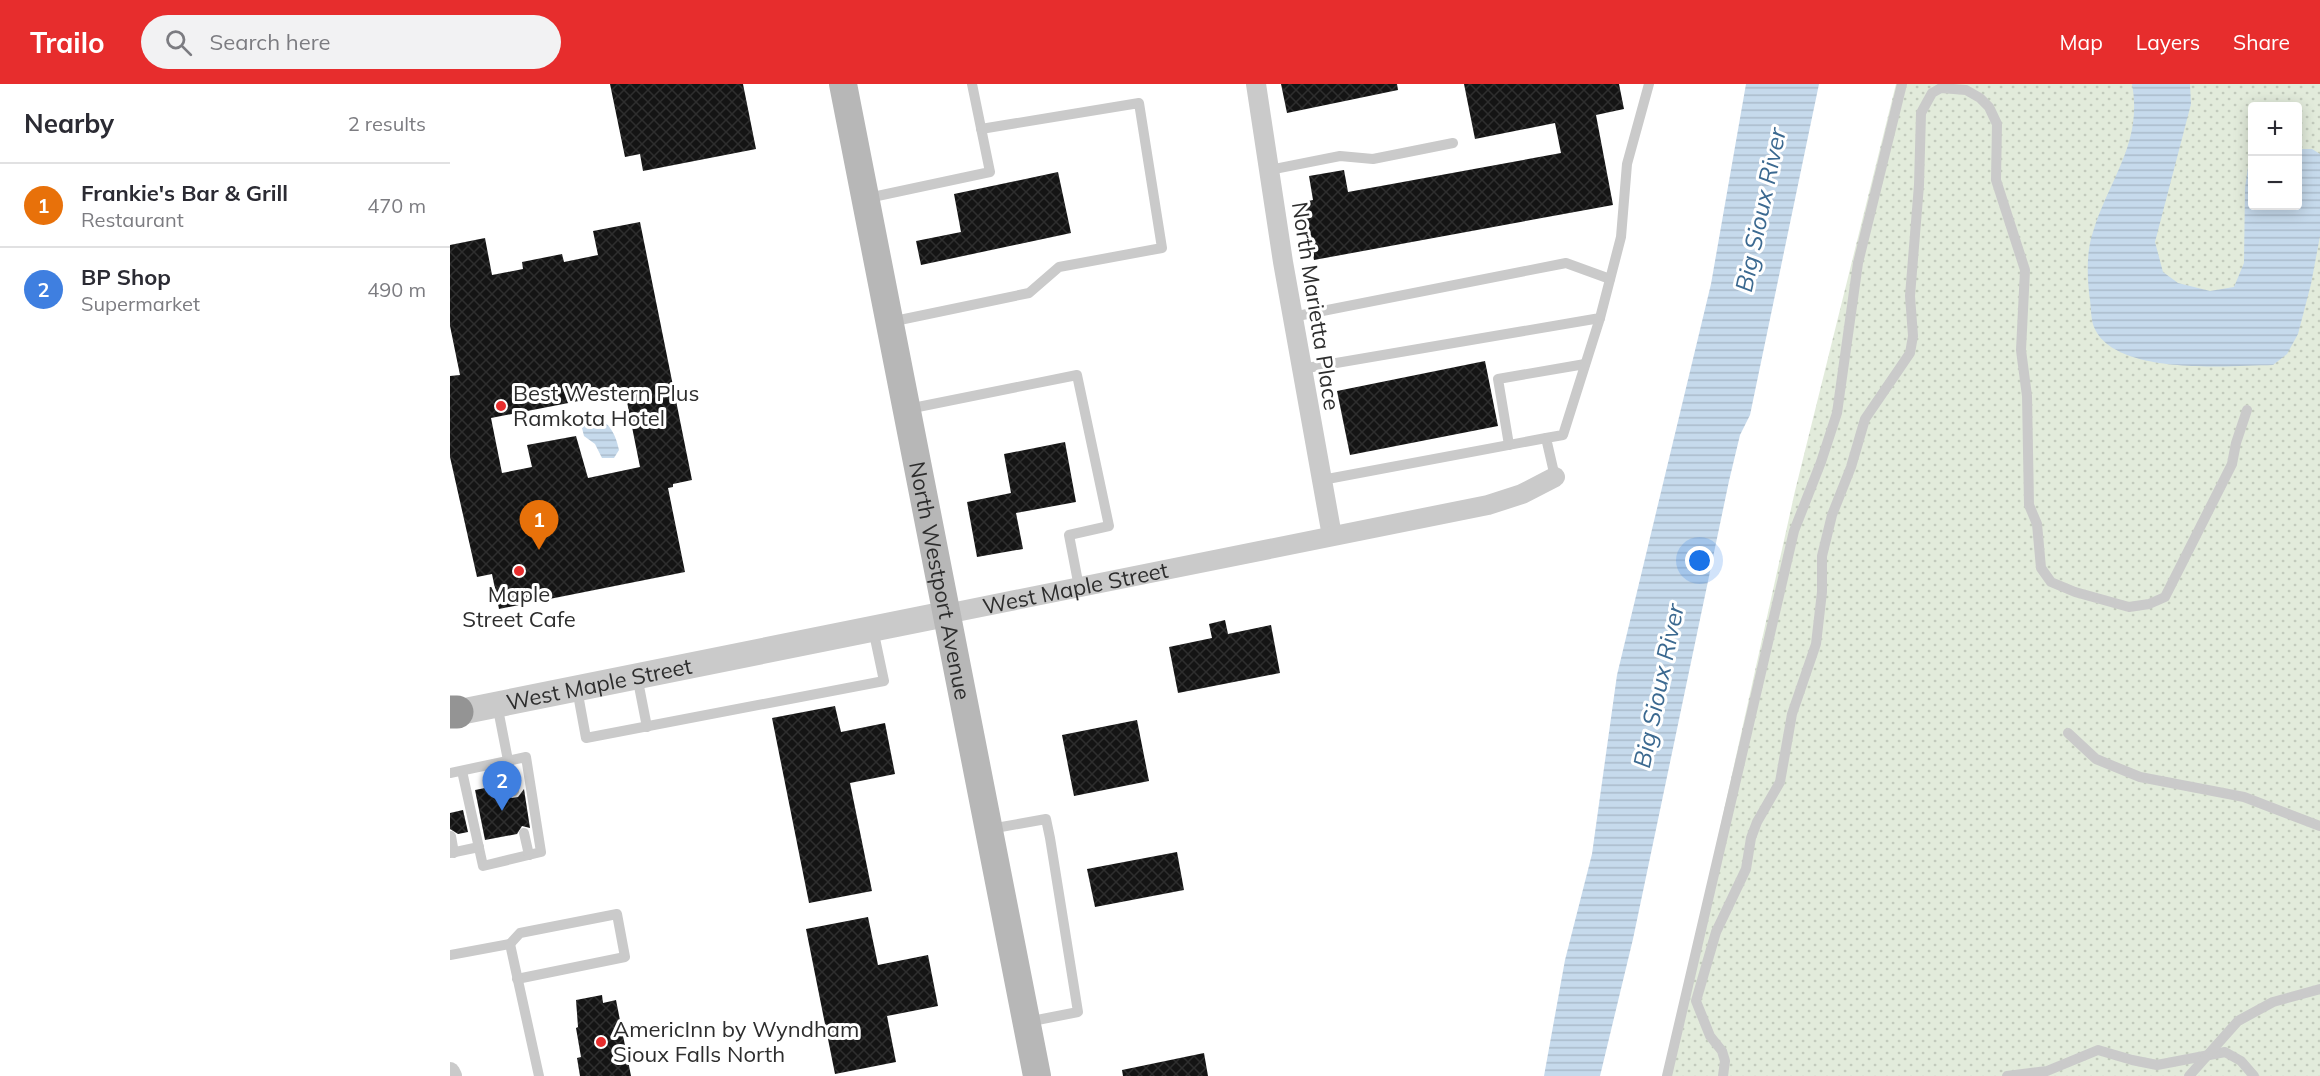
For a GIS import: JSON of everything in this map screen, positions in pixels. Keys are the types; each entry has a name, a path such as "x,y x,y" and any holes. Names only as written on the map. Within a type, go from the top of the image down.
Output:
{"main road":[{"name":"North Westport Avenue","path":"843,84 1037,1076"}],"street":[{"name":"North Marietta Place","path":"1256,84 1292,316 1332,536"},
{"name":"West Maple Street","path":"452,713 1506,500 1555,477"}],"lane":[{"path":"864,199 990,172 972,84"},
{"path":"1322,480 1563,435 1600,318 1621,237 1627,164 1648,84"},
{"path":"1667,1076 1794,531 1837,413 1858,263 1902,84"},
{"path":"1723,1076 1725,1060 1722,1051 1710,1036 1696,1001 1716,932 1746,869 1751,838 1757,822 1780,782 1792,714 1816,644 1822,592 1822,556 1832,515 1851,467 1865,419 1910,353 1913,336 1910,296 1920,185 1921,113 1932,93 1941,88 1966,90 1980,98 1989,107 1997,124 1996,180 2025,270 2021,350 2027,396 2029,505 2037,524 2041,568 2051,582 2075,592 2129,607 2149,604 2165,597 2232,465 2236,443 2247,410"},
{"path":"889,322 1029,293 1059,267 1162,248 1139,103 981,129"},
{"path":"1269,170 1340,156 1372,159 1453,143"},
{"path":"1292,316 1566,263 1610,279"},
{"path":"1301,369 1600,318"},
{"path":"1509,445 1497,379 1585,364"},
{"path":"906,410 1077,375 1109,526 1070,535 1079,587"},
{"path":"1546,438 1555,477"},
{"path":"577,688 586,738 884,681 873,628"},
{"path":"637,676 647,727"},
{"path":"497,704 514,791"},
{"path":"2068,733 2096,759 2140,777 2244,797 2320,826"},
{"path":"450,773 525,757 542,852 483,866 462,771"},
{"path":"988,829 1046,819 1078,1012 1026,1022"},
{"path":"524,833 529,855"},
{"path":"451,836 452,853 479,847"},
{"path":"450,955 510,944 520,933 617,914 625,957 517,979"},
{"path":"510,944 539,1076"},
{"path":"2189,1076 2238,1021 2273,1002 2320,989"},
{"path":"2007,1076 2047,1071 2098,1050 2157,1065 2225,1052 2241,1061 2254,1076"}],"green space":[{"path":"1896,84 2320,84 2320,1076 1665,1076 1795,491"}],"water":[{"name":"Big Sioux River","path":"1746,84 1819,84 1750,415 1740,435 1729,481 1633,939 1600,1076 1544,1076 1565,960 1592,854 1617,675 1711,284"},
{"path":"2132,84 2190,84 2191,104 2155,242 2163,272 2178,283 2210,291 2234,287 2244,263 2245,188 2248,167 2248,210 2302,210 2302,149 2312,149 2320,154 2320,236 2311,284 2298,334 2287,354 2273,365 2202,366 2148,361 2124,354 2106,343 2094,327 2088,283 2089,248 2100,213 2129,143 2134,105"},
{"path":"595,418 605,422 614,435 619,450 614,458 602,458 595,444 584,436 581,424"}],"building":[{"path":"610,84 743,84 756,149 643,171 640,154 625,157"},
{"path":"1281,84 1397,84 1398,90 1287,113"},
{"path":"1464,84 1619,84 1624,109 1596,115 1613,205 1314,260 1303,202 1313,200 1309,176 1344,170 1348,192 1561,153 1555,123 1475,139"},
{"path":"1058,172 1071,233 921,265 916,241 961,232 954,194"},
{"name":"Best Western Plus Ramkota Hotel","path":"640,222 692,480 673,484 673,487 668,488 685,572 499,609 492,574 477,577 450,457 450,376 460,375 450,326 450,245 485,238 492,275 523,269 522,262 562,254 564,262 598,255 593,231","holes":["625,392 640,467 588,478 576,436 527,445 532,467 502,473 491,418"]},
{"path":"1485,361 1498,426 1350,455 1337,391"},
{"path":"1065,442 1076,502 1016,513 1023,549 977,557 967,502 1011,493 1004,454"},
{"path":"1225,620 1228,634 1271,625 1280,673 1178,693 1169,647 1212,638 1209,624"},
{"path":"835,706 841,732 885,723 895,774 850,783 872,891 809,903 772,718"},
{"path":"1137,720 1149,781 1074,796 1062,735"},
{"path":"505,784 508,795 512,798 518,797 524,789 530,828 522,826 517,834 485,840 475,790"},
{"path":"463,810 468,832 458,834 450,829 450,813"},
{"path":"1177,852 1184,890 1095,907 1087,869"},
{"path":"868,917 878,965 928,955 938,1006 887,1016 896,1062 835,1074 806,929"},
{"name":"AmericInn by Wyndham Sioux Falls North","path":"602,995 603,1003 616,1000 631,1076 580,1076 577,1058 581,1057 576,1028 578,1027 576,1000"},
{"path":"1204,1053 1208,1076 1123,1076 1122,1070"}],"place":[{"name":"Best Western Plus Ramkota Hotel","path":"501,406"},
{"name":"Frankie's Bar & Grill","path":"539,550"},
{"name":"Maple Street Cafe","path":"519,571"},
{"name":"BP Shop","path":"502,811"},
{"name":"AmericInn by Wyndham Sioux Falls North","path":"601,1042"}]}
